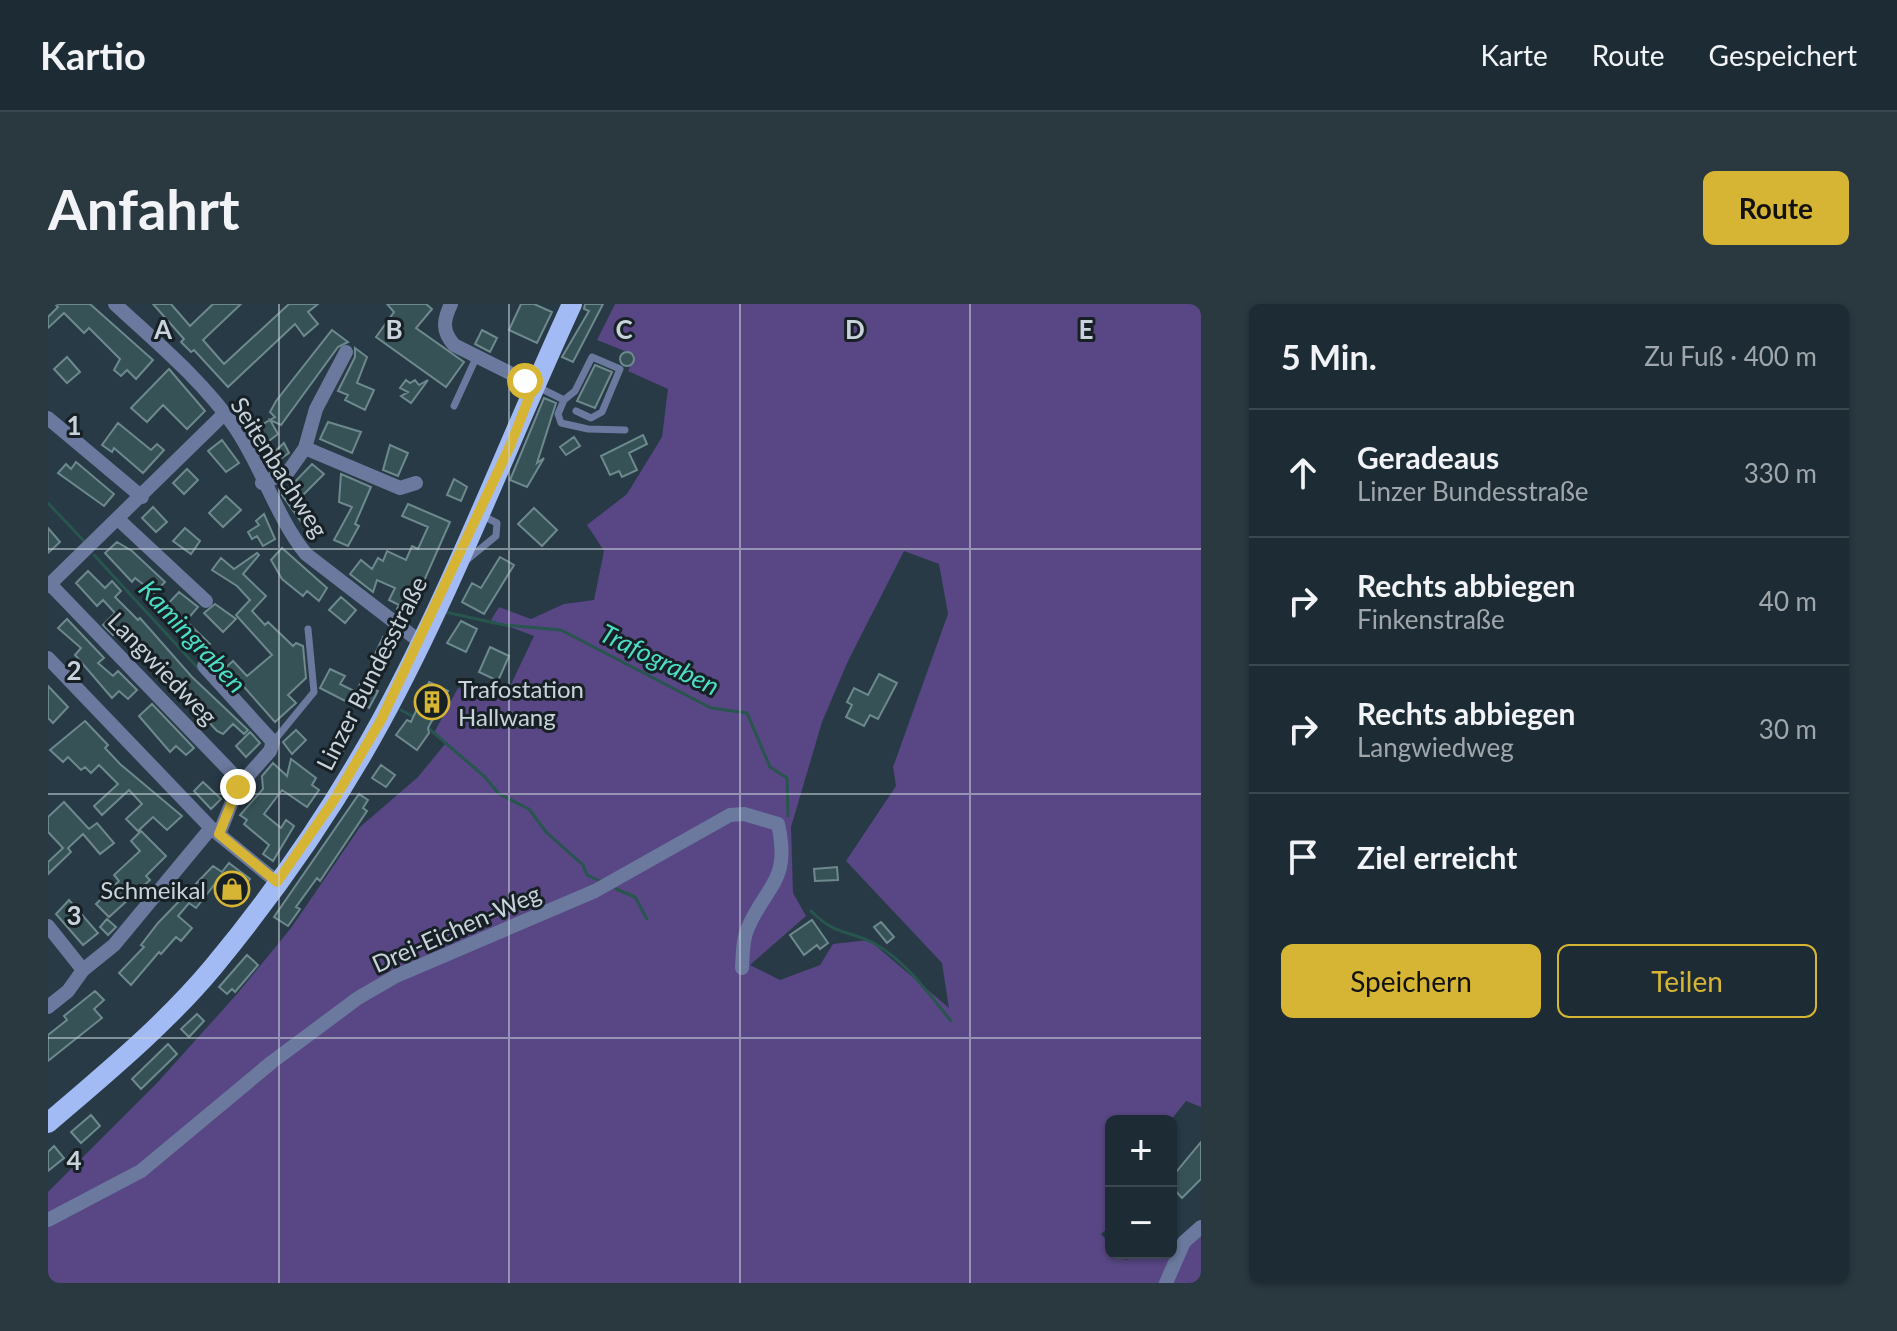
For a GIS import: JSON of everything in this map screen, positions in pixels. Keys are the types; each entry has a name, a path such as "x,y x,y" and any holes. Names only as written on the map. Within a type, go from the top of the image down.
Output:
{"main road":[{"name":"Linzer Bundesstraße","path":"48,1123 137,1044 197,984 277,882 350,774 381,720 451,574 572,304"}],"street":[{"name":"Seitenbachweg","path":"115,304 186,370 236,428 262,483 306,554 419,641"},
{"path":"451,304 444,325 446,335 454,345 534,385"},
{"path":"262,483 288,472 305,448 316,409 346,352"},
{"path":"49,585 119,520 224,414"},
{"path":"48,418 142,497"},
{"path":"305,448 400,488 416,483"},
{"path":"119,520 206,601"},
{"name":"Langwiedweg","path":"49,585 232,773 238,787"},
{"path":"48,658 215,831 277,882"},
{"name":"Langwiedweg","path":"204,666 273,742"},
{"path":"48,1007 68,991 83,970 114,945 215,831 238,787 270,751 273,742"},
{"name":"Drei-Eichen-Weg","path":"48,1220 141,1171 272,1062 358,998 396,976 595,891 730,815 744,814 778,824 782,862 773,890 746,931 742,968"},
{"path":"48,926 83,970"},
{"path":"1166,1283 1184,1242 1201,1227"}],"lane":[{"path":"576,411 591,418 602,412 620,369 592,357 575,391 564,400 558,414 561,423 588,429 625,430"},
{"path":"454,406 476,358"},
{"path":"534,385 564,400"},
{"path":"273,742 314,692 308,629"}],"shaded area":[{"path":"615,304 1201,304 1201,1107 1186,1101 1175,1115 1105,1115 1105,1230 1101,1234 1105,1238 1105,1259 1177,1259 1177,1240 1201,1228 1201,1283 48,1283 48,1192 157,1083 237,994 291,928 360,827 418,777 445,744 434,733 458,688 505,697 534,636 491,620 499,607 531,619 564,604 594,600 604,551 587,525 627,494 662,437 668,389 628,371 635,355 597,340","holes":["904,551 939,564 948,614 893,767 896,786 846,861 942,963 949,1008 869,940 833,944 820,965 780,980 750,965 806,916 793,893 791,827 822,722 848,661"]}],"building":[{"path":"55,304 90,304 153,360 136,379 127,370 121,376 114,370 120,359 89,328 84,333 64,313 48,328 48,317 58,307"},
{"path":"153,304 171,304 190,326 213,304 241,304 203,340 224,364 289,304 318,304 308,312 318,324 304,336 295,324 228,387 194,350 191,352 181,342 184,339"},
{"path":"387,304 426,304 432,309 416,328 464,362 446,387 376,337 394,312"},
{"path":"521,304 534,304 552,312 537,343 509,330"},
{"path":"585,304 603,304 573,362 562,357 589,311 584,309"},
{"path":"332,330 348,342 338,347 281,425 270,420 278,434 265,444 256,428 275,417 270,412 276,401"},
{"path":"482,330 497,338 490,352 475,344"},
{"path":"355,348 367,357 357,383 374,390 365,410 345,400 348,395 338,391 355,357"},
{"path":"627,352 634,359 627,366 620,359"},
{"path":"67,357 80,372 67,383 54,369"},
{"path":"595,365 612,372 595,408 577,401"},
{"path":"169,369 205,411 187,429 163,405 147,422 131,408"},
{"path":"406,380 410,383 415,380 419,385 428,380 411,403 401,396 408,392 400,388"},
{"path":"544,398 556,403 537,463 544,458 527,487 510,480"},
{"path":"328,422 361,432 352,453 320,439"},
{"path":"118,423 151,450 157,444 164,450 143,473 114,448 112,452 102,445"},
{"path":"643,435 647,444 629,453 637,470 622,477 619,471 610,475 601,456"},
{"path":"574,437 580,446 566,455 560,447"},
{"path":"222,440 239,463 226,472 208,451"},
{"path":"284,443 289,453 276,462 272,454"},
{"path":"390,445 408,453 398,476 383,470"},
{"path":"76,462 114,494 104,506 58,473 66,464 71,469"},
{"path":"312,464 324,474 297,501 313,517 302,523 282,495"},
{"path":"187,469 198,480 184,494 173,483"},
{"path":"341,474 371,487 355,524 359,526 348,546 334,540 352,507 339,502"},
{"path":"454,479 467,487 461,501 447,495"},
{"path":"226,496 241,510 223,527 209,513"},
{"path":"408,504 450,522 409,615 389,600 395,588 377,580 373,592 350,574 361,560 372,569 378,558 383,561 387,551 406,560 412,546 418,549 428,527 402,516"},
{"path":"153,507 167,522 156,532 142,518"},
{"path":"534,508 557,530 542,546 518,524"},
{"path":"264,514 275,539 263,546 257,536 252,539 248,532 259,525 256,521"},
{"path":"48,528 60,542 48,553"},
{"path":"185,528 200,541 191,554 173,541"},
{"path":"117,542 132,551 165,582 154,593 135,578 132,582 105,553"},
{"path":"282,548 327,588 319,601 307,591 303,596 282,579 271,560"},
{"path":"257,553 259,555 243,574 266,596 252,611 293,646 296,643 303,646 306,678 288,695 296,703 275,722 238,680 234,684 222,671 233,661 247,676 272,655 236,615 250,600 237,586 212,570 221,558 234,569"},
{"path":"500,557 514,565 484,614 462,602 472,583 481,588"},
{"path":"88,571 105,588 112,581 121,591 115,597 138,620 140,618 192,677 248,730 244,734 233,724 223,734 217,731 190,702 188,693 140,649 143,646 123,626 113,635 103,625 115,613 103,600 97,606 76,583"},
{"path":"179,592 198,607 186,621 210,644 199,655 176,632 180,627 163,609"},
{"path":"341,597 356,610 345,623 329,610"},
{"path":"215,604 236,619 223,632 204,613"},
{"path":"67,619 104,658 98,663 113,676 118,671 137,690 128,699 119,691 112,698 75,655 81,648 58,628"},
{"path":"461,621 477,629 466,652 447,643"},
{"path":"383,637 396,648 383,664 374,656"},
{"path":"490,647 509,656 498,681 479,672"},
{"path":"330,669 345,676 340,684 356,692 360,684 378,691 369,708 356,701 353,705 320,688"},
{"path":"879,674 897,683 878,719 870,715 864,726 846,717 852,705 847,702 854,688 868,695"},
{"path":"429,682 448,691 428,728 429,733 417,750 396,735 407,720 411,722"},
{"path":"48,686 68,707 53,723 48,718"},
{"path":"152,704 194,748 186,755 176,746 170,752 139,716"},
{"path":"85,721 108,745 105,748 120,764 182,816 167,830 153,817 138,831 126,819 142,804 129,790 102,815 94,806 118,784 99,765 91,773 85,767 81,770 68,757 63,762 50,750"},
{"path":"296,730 306,740 292,754 283,742"},
{"path":"250,732 260,743 246,757 236,746"},
{"path":"333,741 345,748 338,760 326,753"},
{"path":"291,759 316,778 312,785 319,790 307,807 282,790 264,814 281,828 286,820 294,826 273,861 263,854 269,845 244,824 247,820 240,815 263,789 262,776 273,763 287,776"},
{"path":"381,765 395,775 386,787 372,778"},
{"path":"203,782 221,799 211,809 194,791"},
{"path":"359,794 368,800 363,808 367,811 320,881 317,878 296,907 300,909 288,926 274,917"},
{"path":"64,802 89,829 97,823 114,843 100,854 83,834 68,848 71,852 48,874 48,862 63,848 48,832 48,817"},
{"path":"141,831 166,856 146,876 150,880 109,917 96,904 119,881 114,875 140,851 131,841"},
{"path":"229,863 250,879 234,899 215,884 196,908 189,903 178,916 192,928 181,941 176,937 161,954 159,952 131,985 119,973 144,947 141,945 158,923 213,866 222,872"},
{"path":"837,867 838,880 815,881 814,869"},
{"path":"69,900 98,933 83,945 56,914"},
{"path":"107,919 116,927 108,935 100,927"},
{"path":"812,920 828,943 820,949 817,945 804,955 790,935"},
{"path":"881,922 894,937 887,943 874,927"},
{"path":"247,955 258,965 235,992 232,989 227,994 219,987"},
{"path":"95,991 104,1000 94,1009 102,1018 48,1061 48,1035 67,1020 64,1016"},
{"path":"197,1014 204,1021 189,1037 181,1029"},
{"path":"168,1044 177,1054 141,1089 132,1079"},
{"path":"91,1115 100,1126 81,1143 71,1132"},
{"path":"1201,1142 1201,1179 1182,1198 1177,1193 1177,1171"},
{"path":"54,1146 64,1158 48,1171 48,1152"}],"waterway":[{"path":"48,503 83,540"},
{"name":"Kamingraben","path":"94,555 198,668"},
{"name":"Trafograben","path":"445,612 504,625 561,630 711,708 747,713 770,767 787,778 788,816"},
{"name":"Kamingraben","path":"401,710 414,717"},
{"name":"Kamingraben","path":"427,727 485,777 499,794 529,809 546,832 583,865 587,875 600,881"},
{"path":"616,889 635,897 647,919"},
{"name":"Trafograben","path":"811,911 829,925 868,940 888,952 917,980 951,1021"}],"place":[{"name":"Trafostation Hallwang","path":"432,702"},
{"name":"Schmeikal","path":"232,889"}],"route":[{"path":"238,787 219,834 277,882 334,800 381,720 510,446 534,385 525,381"}]}
